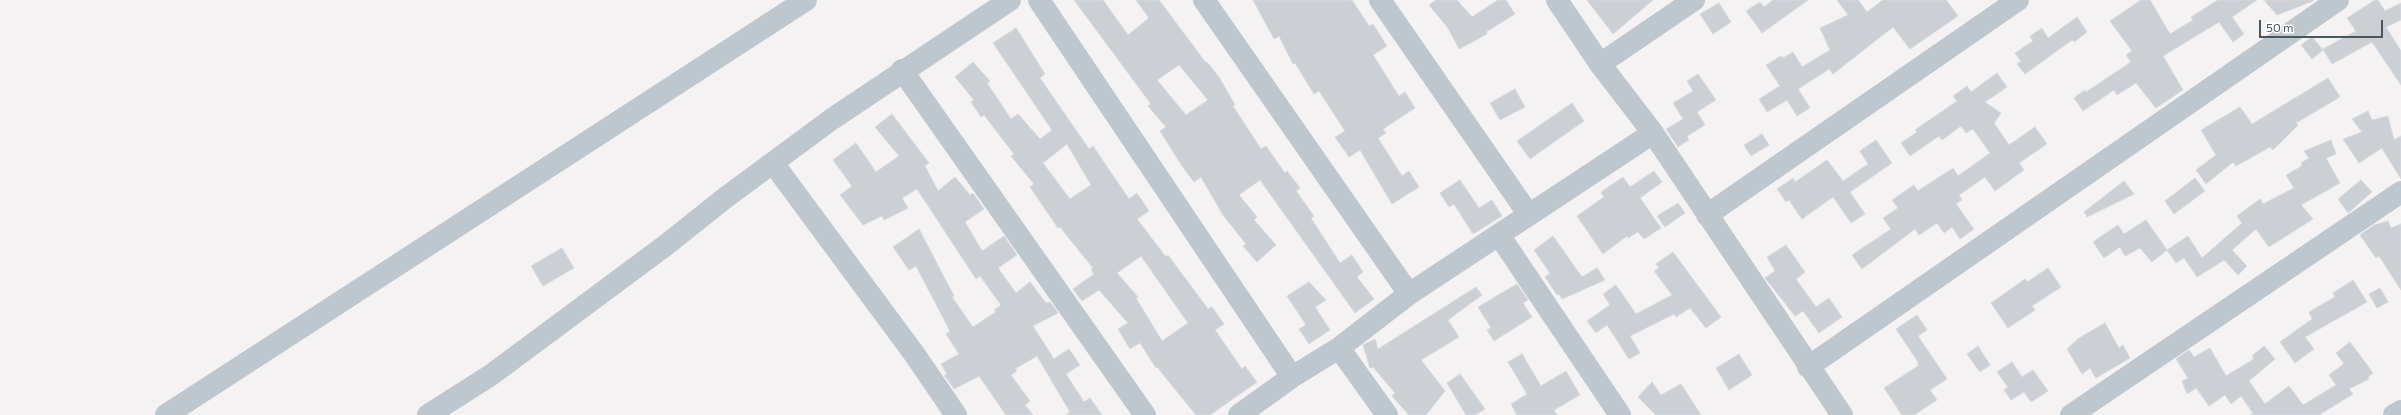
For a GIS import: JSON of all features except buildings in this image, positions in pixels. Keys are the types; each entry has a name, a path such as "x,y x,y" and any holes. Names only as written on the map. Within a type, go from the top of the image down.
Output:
{"street":[{"path":"166,415 806,0"},
{"path":"428,415 491,375 666,245 773,163 902,70 1010,0"},
{"path":"1039,0 1292,377"},
{"path":"1204,0 1409,294"},
{"path":"1380,0 1529,215"},
{"path":"1557,0 1600,64 1653,133 1808,367 1842,415"},
{"path":"1600,64 1694,0"},
{"path":"1707,215 2018,0"},
{"path":"1808,367 2338,0"},
{"path":"902,70 1145,415"},
{"path":"1238,415 1292,377 1338,348 1409,294 1653,133"},
{"path":"773,163 915,354 956,415"},
{"path":"2071,415 2401,192"},
{"path":"1499,235 1620,415"},
{"path":"1338,348 1387,415"},
{"path":"2394,415 2401,411"}]}
